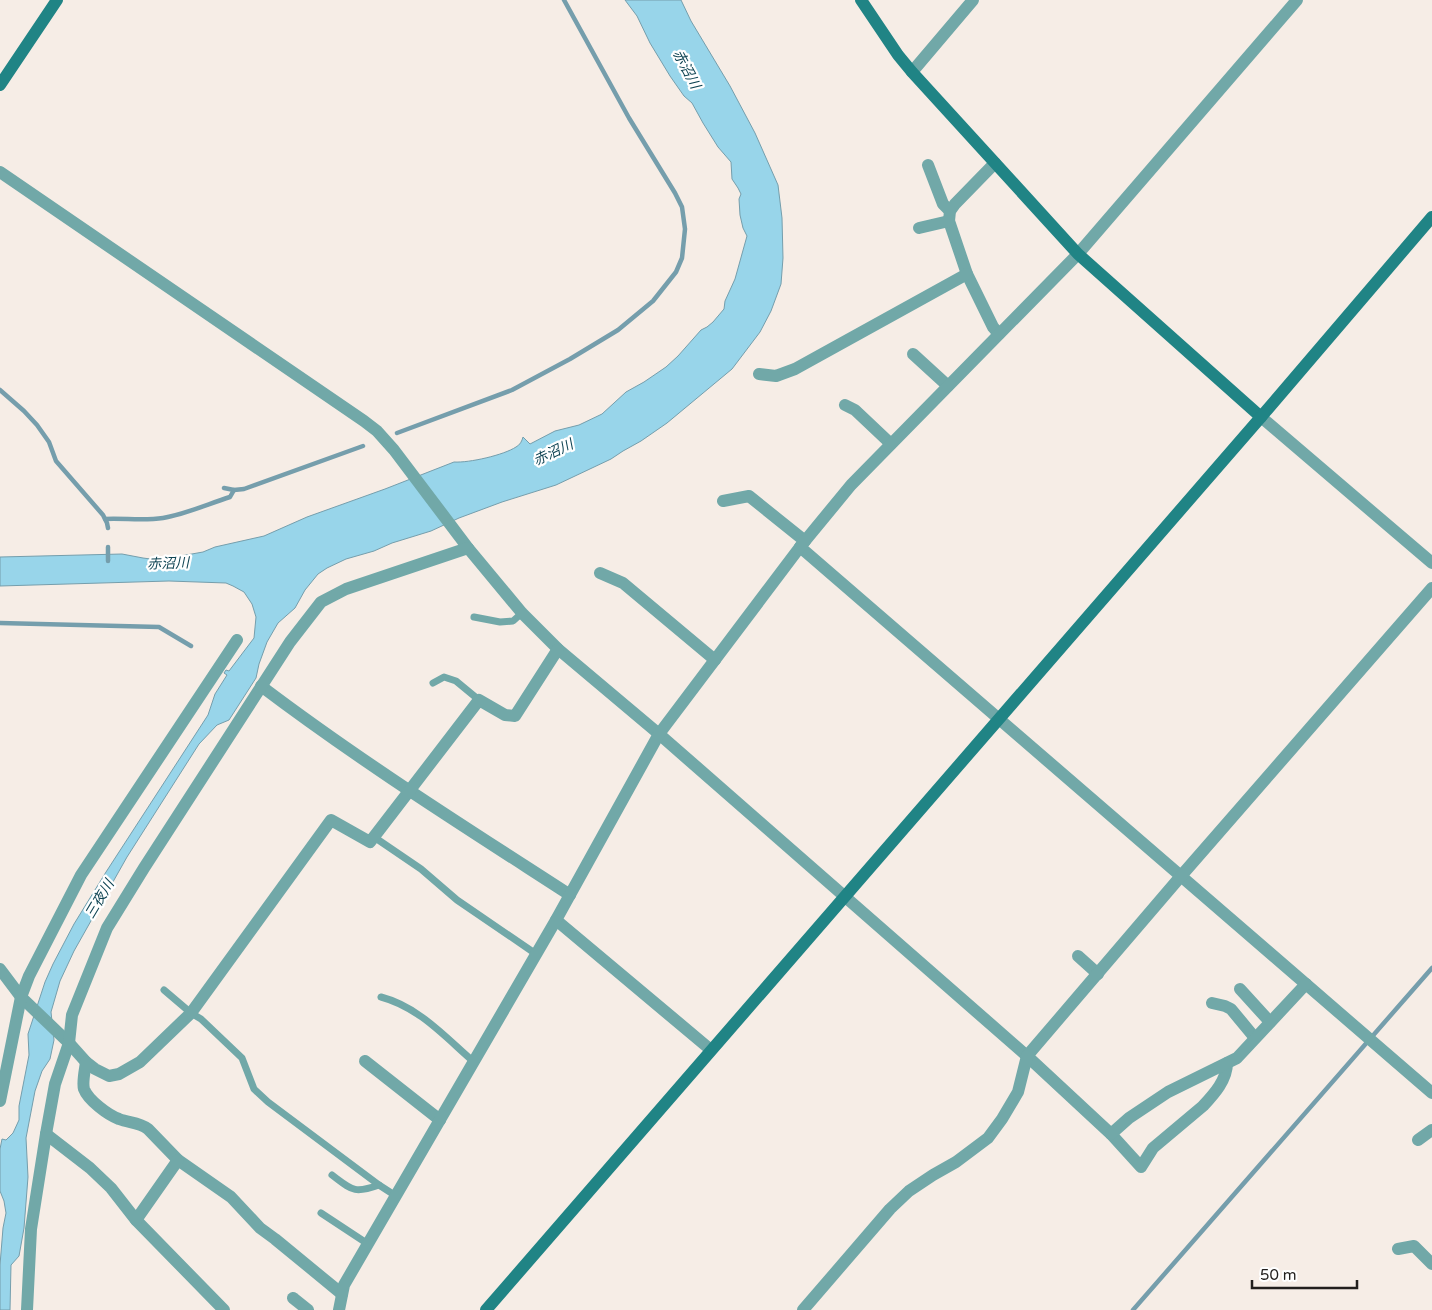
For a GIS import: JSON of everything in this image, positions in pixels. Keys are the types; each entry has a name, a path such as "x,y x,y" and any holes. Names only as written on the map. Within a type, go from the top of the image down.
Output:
{"street":[{"path":"0,85 57,0"},
{"path":"861,0 898,55 912,72 1078,254 1262,417 1432,563"},
{"path":"912,72 973,0"},
{"path":"339,1310 344,1285 556,920 659,734 803,544 851,485 1078,254 1297,0"},
{"path":"919,228 949,216 955,204 995,163"},
{"path":"928,165 949,216 967,274 993,327 999,334"},
{"path":"0,172 377,431 468,548 522,613 558,649 659,734 1028,1056 1111,1134 1141,1167 1153,1148 1210,1098 1224,1077 1227,1063"},
{"path":"486,1310 1262,417 1432,217"},
{"path":"759,374 776,376 796,369 967,274"},
{"path":"913,354 948,386"},
{"path":"845,405 856,410 891,444"},
{"path":"722,501 749,496 999,719 1432,1094"},
{"path":"27,1310 31,1228 55,1084 69,1043 72,1015 108,928 144,868 261,686 290,642 321,602 346,589 468,548"},
{"path":"600,573 623,583 715,660"},
{"path":"803,1310 890,1209 909,1191 956,1162 988,1138 1018,1092 1028,1056 1181,876 1432,588"},
{"path":"0,1101 21,997 29,976 80,875 237,640"},
{"path":"1,971 21,997 95,1069 109,1076 119,1074 140,1062 191,1013 331,820 370,842 479,700 505,715 515,716 558,649"},
{"path":"261,686 309,723 410,792 570,895"},
{"path":"556,920 711,1050"},
{"path":"1078,956 1098,974"},
{"path":"1111,1134 1129,1118 1168,1092 1237,1058 1306,984"},
{"path":"1240,989 1270,1022"},
{"path":"1212,1003 1231,1009 1256,1038"},
{"path":"365,1061 440,1120"},
{"path":"86,1062 84,1088 93,1101 118,1119 143,1126 178,1160 231,1196 260,1228 342,1294"},
{"path":"1418,1140 1432,1130"},
{"path":"46,1134 90,1168 111,1188 136,1220 224,1310"},
{"path":"136,1220 178,1160"},
{"path":"1398,1249 1414,1246 1432,1264"},
{"path":"293,1298 308,1310"}],"lane":[{"path":"474,617 500,622 513,621 522,613"},
{"path":"433,683 444,677 456,681 479,700"},
{"path":"374,836 421,869 456,900 536,954"},
{"path":"164,990 191,1013 201,1018 242,1058 254,1089 268,1102 396,1196"},
{"path":"381,997 395,1000 426,1019 474,1062"},
{"path":"332,1175 351,1189 360,1190 380,1185"},
{"path":"321,1213 368,1244"}],"water":[{"path":"625,0 681,0 755,133 778,185 782,218 783,258 781,284 771,311 760,332 732,369 667,423 641,441 611,459 556,485 502,502 431,531 346,559 327,568 318,574 305,590 295,608 278,623 267,642 256,678 229,720 217,725 199,744 127,857 74,951 60,981 51,1012 54,1040 50,1059 42,1071 35,1091 26,1138 28,1177 24,1228 19,1256 11,1265 10,1310 0,1310 0,1265 6,1213 0,1191 0,1149 2,1139 6,1140 13,1133 19,1120 19,1106 29,1055 28,1034 45,982 74,924 208,715 215,694 227,675 224,673 226,670 229,671 254,638 256,617 252,604 244,592 226,583 169,581 0,586 0,557 122,554 158,560 203,552 215,547 264,536 307,517 454,462 477,460 511,450 521,443 523,437 530,444 555,431 579,425 602,414 626,392 666,367 724,309 747,236 740,215 739,199 741,194 732,179 731,162 718,147 692,103 684,96 670,76 650,43 637,16"}],"waterway":[{"path":"397,433 512,390 570,359 618,330 653,301 676,272 682,258 685,229 682,207 629,118 564,0"},
{"path":"0,390 37,425 49,442 56,461 103,515 108,528"},
{"path":"224,488 244,489 363,446"},
{"path":"105,519 149,519 172,516 230,497 234,490"},
{"path":"108,547 108,561"},
{"path":"0,623 159,627 191,646"},
{"path":"1133,1310 1432,968"}],"water label":[{"name":"赤沼川","path":"687,69"},
{"name":"赤沼川","path":"553,452"},
{"name":"赤沼川","path":"168,563"},
{"name":"三夜川","path":"99,899"}]}
